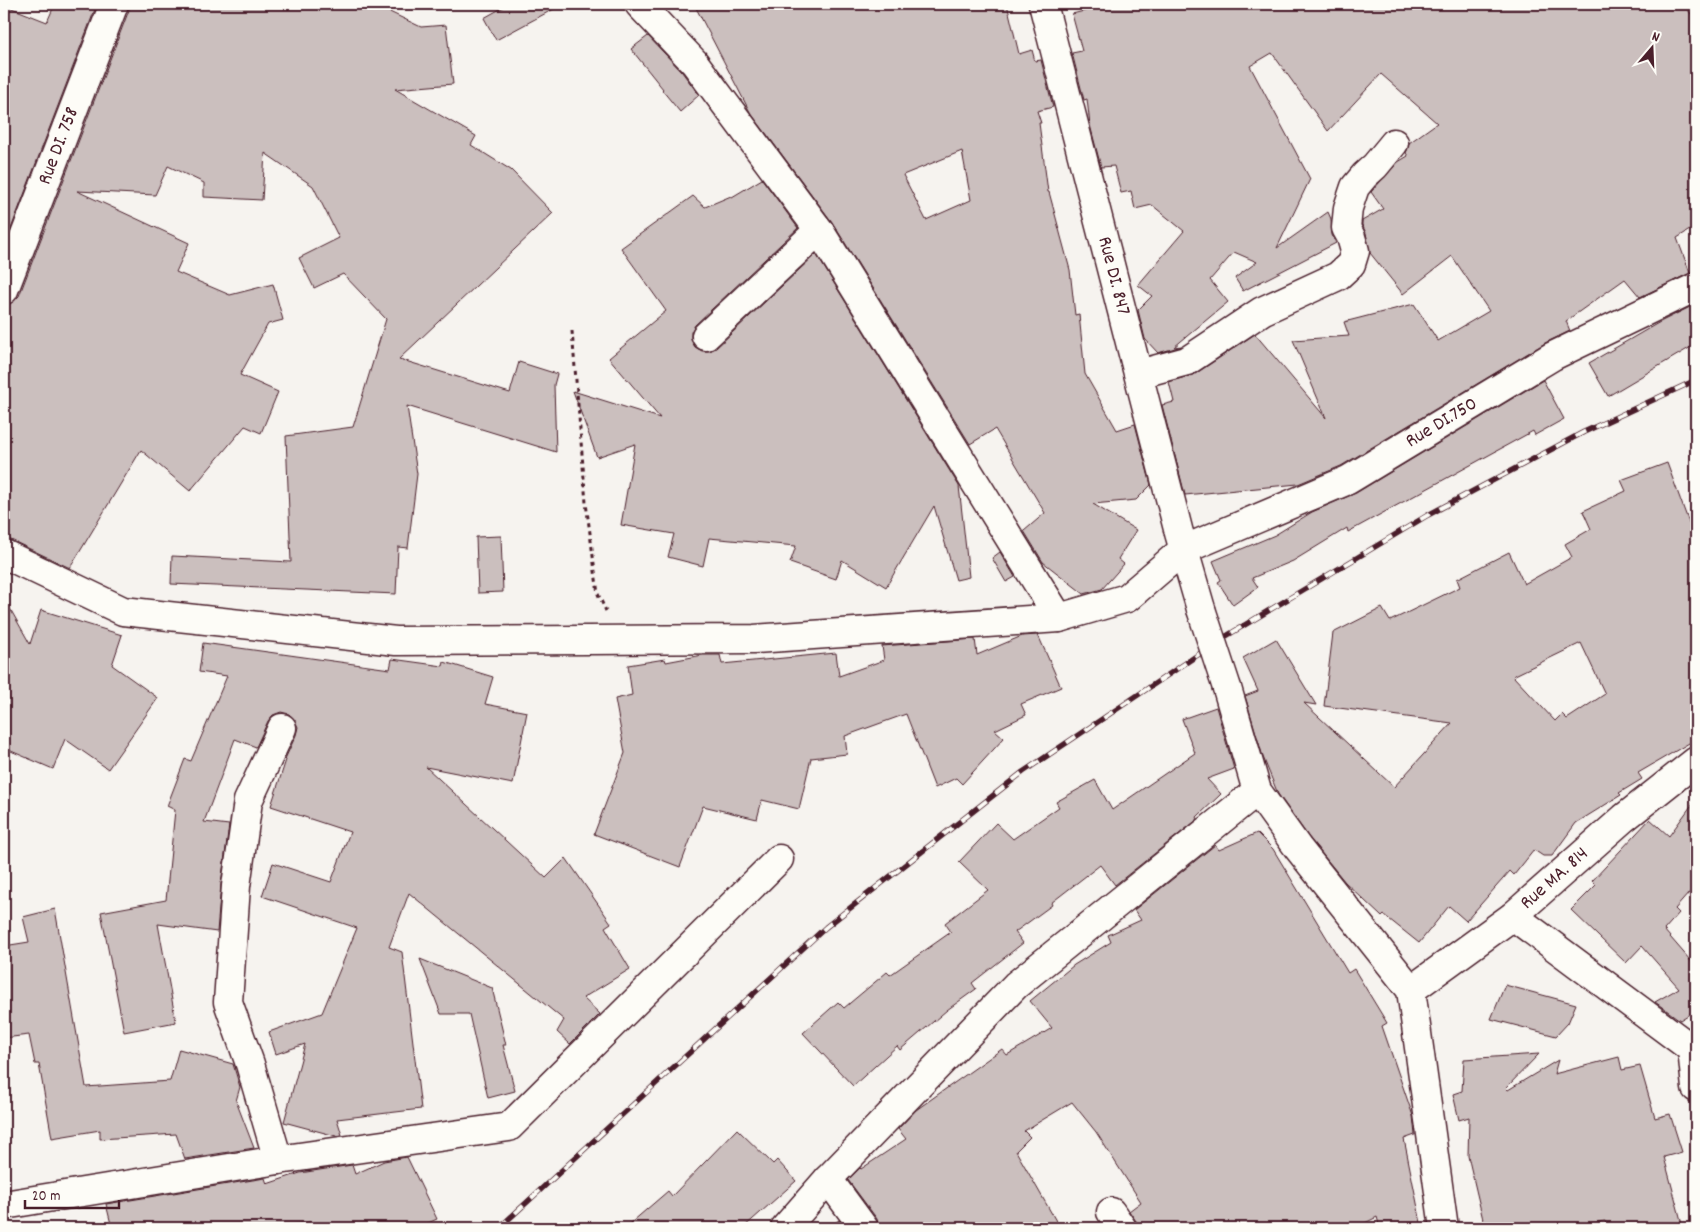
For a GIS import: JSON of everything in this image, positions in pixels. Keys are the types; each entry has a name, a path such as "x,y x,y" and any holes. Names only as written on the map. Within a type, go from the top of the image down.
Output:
{"street":[{"name":"Rue DI. 758","path":"4,290 114,4"},
{"path":"639,4 694,62 819,230 1059,618"},
{"name":"Rue DI. 847","path":"1043,4 1183,550 1227,688 1257,791 1298,848 1412,990"},
{"path":"1139,374 1187,361 1262,312 1338,276 1351,264 1355,251 1346,228 1348,208 1355,188 1394,143"},
{"path":"706,336 819,230"},
{"name":"Rue DI.750","path":"4,554 123,611 396,641 754,640 1059,618 1127,598 1183,550 1348,480 1554,356 1696,287"},
{"path":"278,1160 250,1064 228,1002 236,886 248,801 282,728"},
{"name":"Rue MA. 814","path":"1412,990 1514,916 1624,818 1696,761"},
{"path":"785,1228 828,1179 1016,985 1257,791"},
{"path":"4,1205 278,1160 510,1127 779,859"},
{"path":"1514,916 1694,1051 1696,1088"},
{"path":"1412,990 1444,1228"},
{"path":"828,1179 864,1228"}],"path":[{"path":"572,331 586,503 598,594 621,640"}],"building":[{"path":"55,4 97,4 4,247 4,5 47,22"},
{"path":"129,4 373,4 421,27 446,25 453,84 395,89 476,136 471,145 511,170 553,213 399,359 510,393 519,362 557,374 554,385 556,452 407,406 417,474 408,548 398,547 396,594 171,584 172,556 291,562 286,436 353,427 386,319 343,274 314,288 299,258 339,238 313,186 265,153 262,200 204,197 204,183 168,166 155,195 77,191 189,243 176,272 230,295 273,284 283,320 268,324 240,375 278,392 261,433 245,426 190,491 141,450 70,568 11,540 4,539 4,305 13,302 19,296 129,10"},
{"path":"509,4 563,4 496,40 484,18"},
{"path":"694,4 1007,4 1019,54 1032,50 1035,61 1041,60 1053,107 1037,111 1041,123 1039,123 1048,192 1070,270 1075,315 1079,314 1085,374 1117,430 1135,424 1151,485 1136,500 1093,504 1136,530 1118,559 1124,564 1102,589 1084,594 1043,562 1024,531 1045,513 995,429 970,444 832,222 750,112","holes":["962,151 971,200 926,220 903,175"]},
{"path":"1113,4 1682,4 1696,19 1696,226 1677,238 1690,273 1640,297 1625,279 1566,321 1570,331 1545,343 1341,466 1298,484 1185,495 1162,405 1174,402 1169,382 1195,374 1255,334 1326,418 1293,340 1349,336 1344,322 1414,304 1438,341 1489,311 1452,256 1403,294 1370,253 1366,233 1362,225 1362,221 1383,209 1371,192 1398,162 1408,156 1406,153 1409,143 1437,123 1381,74 1328,131 1272,53 1250,66 1310,179 1277,248 1328,212 1331,219 1332,235 1336,243 1243,291 1235,278 1257,262 1234,252 1210,280 1228,302 1174,347 1182,346 1158,353 1145,339 1138,310 1152,296 1138,285 1184,231 1152,205 1135,209 1131,191 1121,193 1114,166 1101,167 1090,125 1087,99 1084,100 1072,53 1082,51 1072,14"},
{"path":"648,36 682,72 699,95 680,112 631,49"},
{"path":"762,179 798,228 695,325 691,332 691,340 695,347 702,351 716,348 816,254 959,486 969,577 956,580 934,506 886,587 842,560 836,579 790,563 796,546 709,538 703,566 668,557 674,534 621,525 635,444 597,457 573,391 660,418 609,358 666,311 621,248 693,196 705,207 732,197"},
{"path":"1696,304 1696,344 1608,396 1589,363 1660,322"},
{"path":"1543,380 1564,419 1535,435 1533,431 1348,532 1347,528 1293,561 1252,578 1258,587 1233,605 1218,582 1221,580 1213,561 1275,535 1312,512 1356,493"},
{"path":"1667,463 1696,542 1696,739 1638,773 1642,779 1619,793 1621,795 1576,823 1552,856 1543,856 1534,850 1514,875 1510,871 1466,921 1449,906 1419,943 1384,915 1382,917 1345,882 1310,839 1278,794 1263,757 1245,696 1258,691 1243,658 1276,639 1316,705 1304,703 1394,787 1452,723 1324,706 1333,633 1382,608 1390,621 1460,587 1457,579 1509,552 1524,584 1572,557 1565,544 1591,529 1583,511 1626,491 1621,480","holes":["1581,643 1605,694 1567,719 1562,714 1555,721 1513,676"]},
{"path":"501,536 503,592 478,593 476,537"},
{"path":"1000,552 1015,577 1006,582 992,558"},
{"path":"4,598 30,644 41,610 122,635 112,665 158,698 108,769 65,739 53,769 4,748"},
{"path":"1038,635 1061,687 1021,704 1026,715 995,730 1004,738 962,784 956,778 935,788 906,714 845,736 847,754 811,758 799,809 762,800 757,819 703,806 680,867 594,834 625,753 615,699 632,695 628,665 665,659 666,662 703,655 720,655 722,664 836,653 839,676 884,660 882,646 975,639 977,655 1022,636"},
{"path":"203,643 390,669 392,659 443,666 444,662 493,677 485,704 527,712 513,784 426,767 546,878 566,858 611,923 605,927 630,969 583,998 600,1014 570,1044 557,1032 564,1020 409,893 389,947 402,952 421,1109 337,1119 342,1135 336,1136 284,1122 305,1044 276,1054 269,1032 322,1013 357,928 262,896 273,863 331,882 350,832 271,806 285,759 298,727 289,714 281,712 273,715 268,721 256,747 235,739 204,822 229,825 217,932 158,924 176,1022 124,1032 101,912 166,900 175,810 167,806 185,759 191,761 227,676 199,672"},
{"path":"1216,707 1234,769 1207,779 1221,794 1197,817 1198,819 1115,885 1100,865 1051,903 1052,905 1015,932 1023,943 972,983 976,989 947,1010 900,1050 897,1046 853,1086 803,1033 838,1002 844,1008 887,972 890,975 951,932 945,923 988,890 959,862 996,823 1013,839 1059,807 1056,802 1095,780 1112,810 1195,753 1182,719"},
{"path":"1696,799 1696,885 1675,909 1679,913 1664,930 1696,967 1696,1010 1680,1020 1655,1002 1679,988 1642,946 1626,963 1571,910 1596,885 1592,881 1650,819 1669,836"},
{"path":"1257,833 1273,849 1348,973 1354,969 1387,1023 1382,1026 1413,1116 1415,1135 1404,1139 1422,1228 1380,1228 1377,1217 1355,1228 1141,1228 1129,1211 1141,1202 1096,1132 1072,1102 1024,1131 1030,1137 1016,1151 1060,1228 879,1228 877,1219 848,1180 860,1168 906,1139 898,1129 916,1110 1002,1049 1007,1055 1052,1028 1030,1001 1074,965 1111,942 1108,935 1141,920 1134,910 1215,845 1219,850"},
{"path":"55,909 86,1087 170,1081 179,1049 233,1064 240,1087 236,1101 254,1148 185,1159 176,1134 100,1139 100,1130 52,1138 39,1064 35,1064 29,1035 4,1038 4,946 29,942 23,917"},
{"path":"420,959 492,988 506,1045 503,1045 515,1091 488,1098 469,1014 441,1014"},
{"path":"1505,985 1576,1004 1568,1023 1556,1036 1491,1019"},
{"path":"1539,1054 1506,1088 1508,1090 1558,1060 1554,1074 1619,1057 1622,1070 1640,1066 1655,1118 1670,1114 1682,1152 1664,1157 1683,1228 1608,1228 1606,1221 1562,1228 1485,1228 1468,1156 1469,1117 1459,1120 1453,1094 1462,1091 1464,1059"},
{"path":"737,1129 773,1164 777,1160 796,1181 743,1228 625,1228 668,1191 672,1196"},
{"path":"407,1157 437,1219 417,1228 312,1228 310,1222 283,1226 284,1228 112,1228 106,1204 265,1178 267,1184 300,1173 352,1165 355,1174 384,1161"},
{"path":"839,1220 845,1228 828,1228"}],"railway":[{"path":"499,1228 826,927 1023,772 1223,638 1428,515 1584,432 1696,380"}]}
